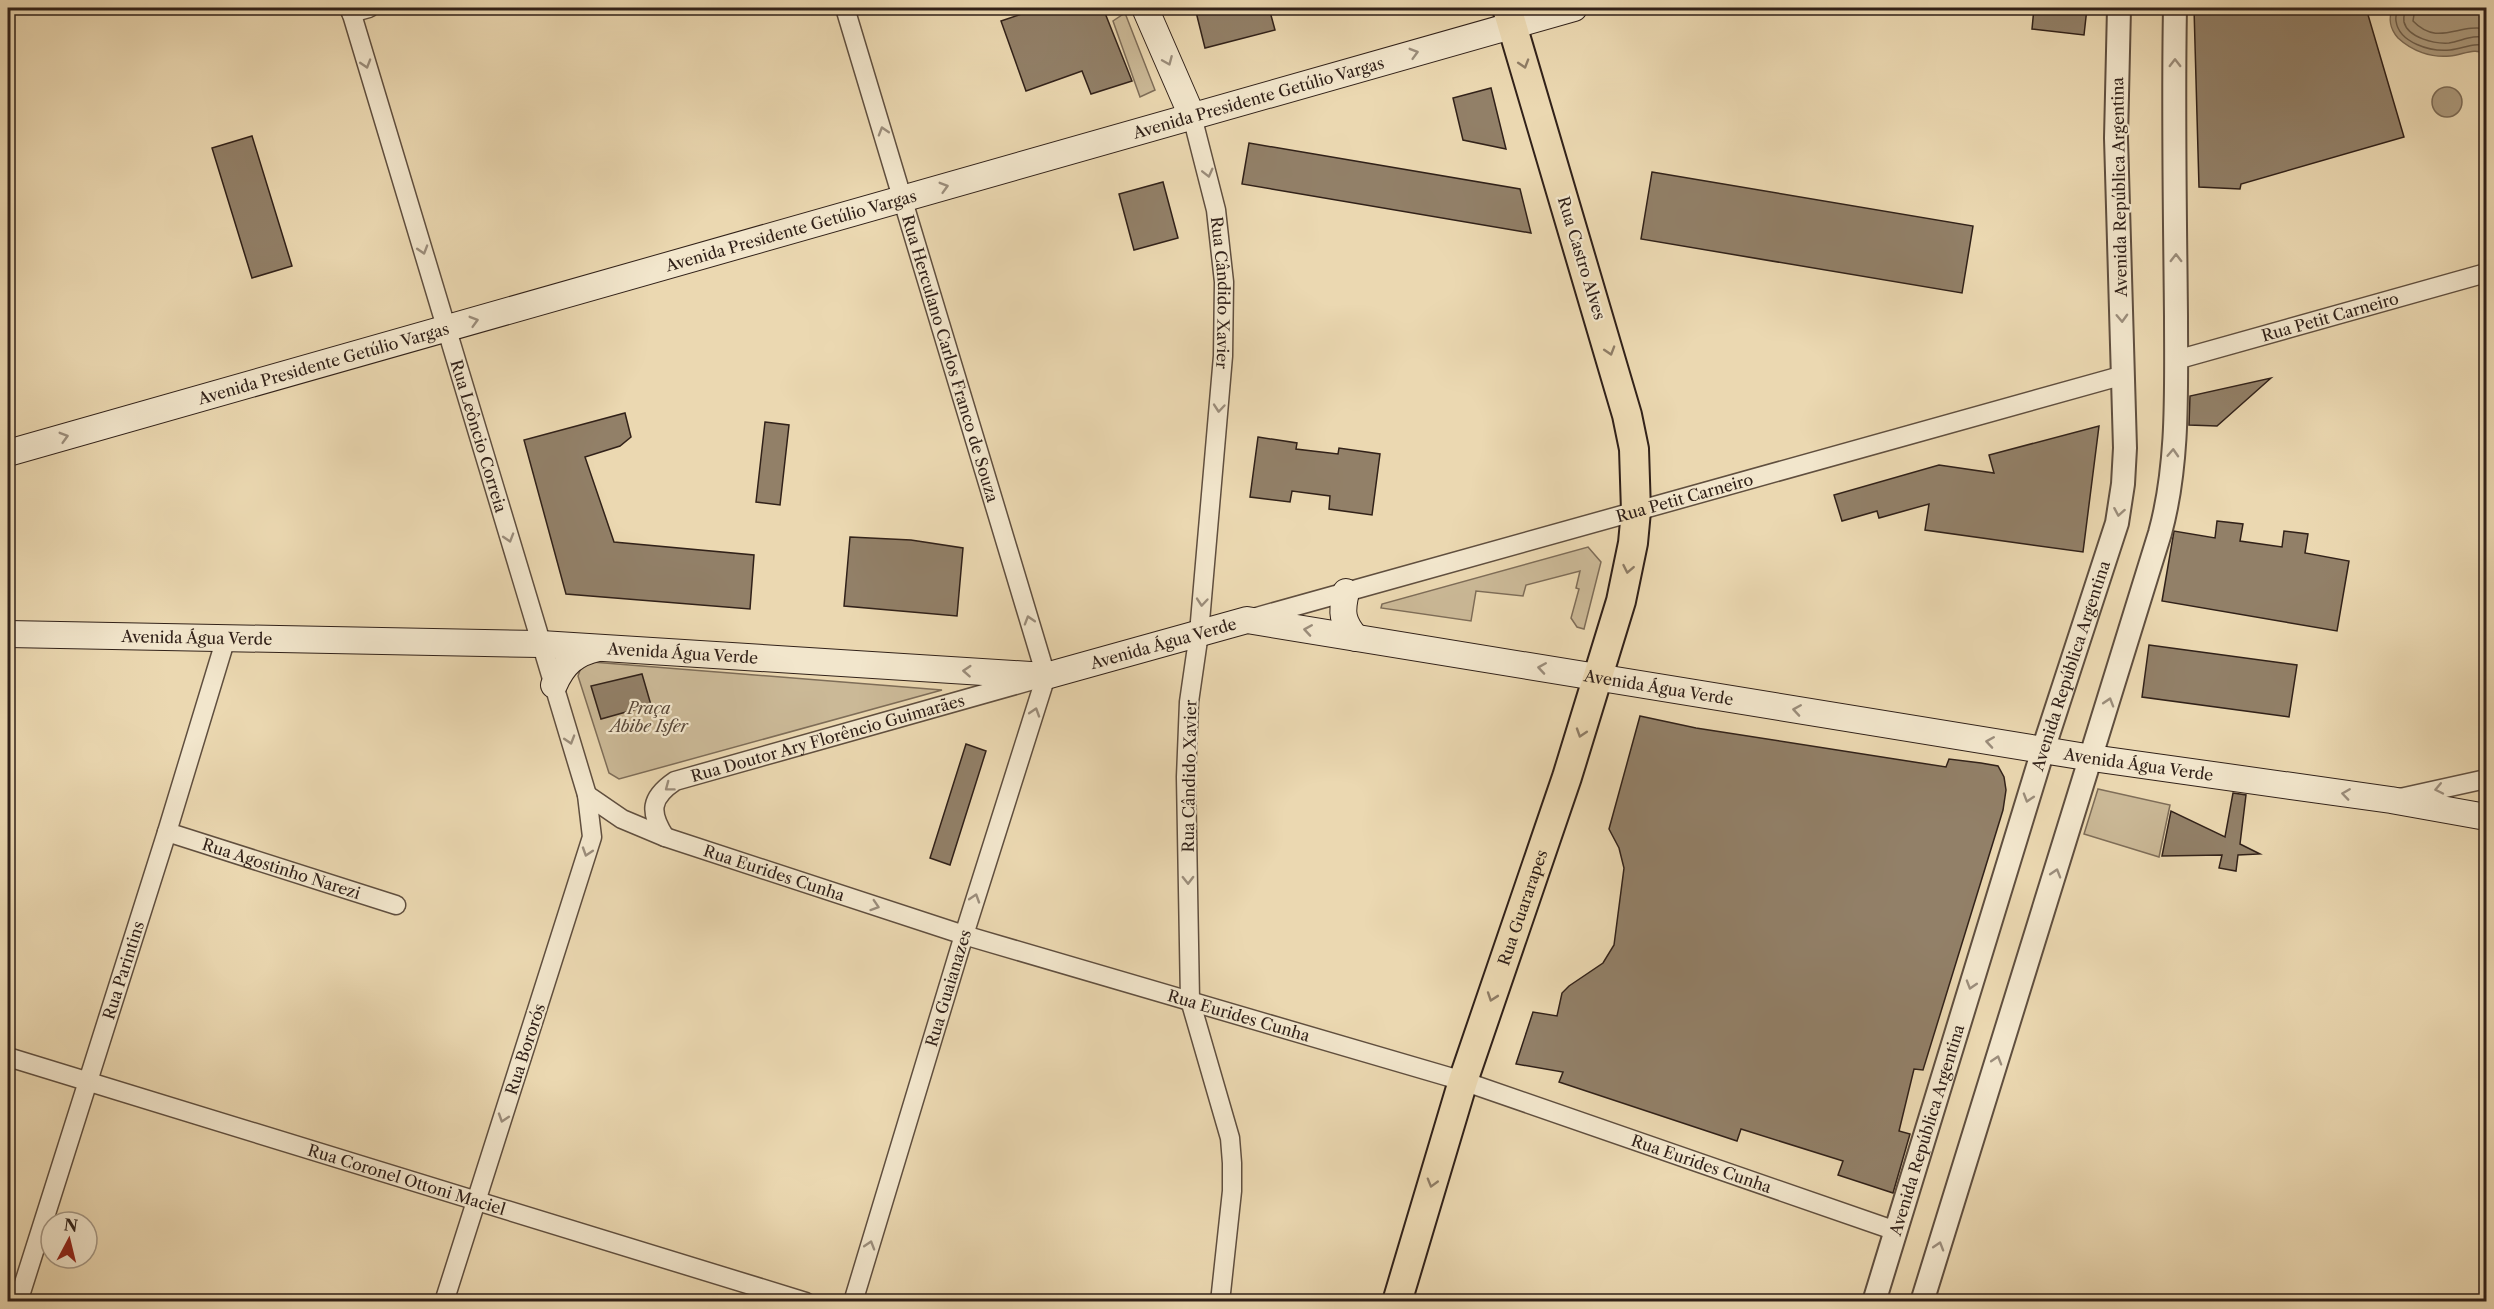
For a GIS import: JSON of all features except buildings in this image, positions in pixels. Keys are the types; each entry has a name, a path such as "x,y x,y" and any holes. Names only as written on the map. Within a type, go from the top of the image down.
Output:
{"main road":[{"name":"Rua Cândido Xavier","path":"1145,8 1192,116"},
{"name":"Avenida Presidente Getúlio Vargas","path":"8,453 1192,116 1510,16 1574,8"},
{"name":"Rua Castro Alves","path":"1510,16 1628,415 1634,449 1636,511"},
{"name":"Rua Guararapes","path":"1397,1302 1462,1081 1599,678 1621,602 1633,543 1636,511"},
{"path":"1346,592 1342,616 1346,627 1356,638"},
{"name":"Avenida Água Verde","path":"8,634 541,644 1046,676 1247,620 2092,758 2391,800 2487,817"},
{"path":"554,685 561,670 571,659 585,651 601,647"}],"street":[{"path":"350,10 369,8"},
{"name":"Rua Herculano Carlos Franco de Souza","path":"845,8 1046,676"},
{"name":"Avenida República Argentina","path":"1874,1302 2043,750 2117,523 2125,457 2116,138 2119,8"},
{"path":"1922,1302 2092,758 2165,515 2171,476 2176,360 2175,8"},
{"name":"Rua Leôncio Correia","path":"350,10 587,795"},
{"name":"Rua Cândido Xavier","path":"1192,116 1216,210 1223,273 1224,321 1199,633 1186,741 1190,1000 1230,1138 1232,1191 1220,1302"},
{"name":"Rua Petit Carneiro","path":"2176,360 2487,273"},
{"name":"Rua Petit Carneiro","path":"1247,620 2124,375"},
{"name":"Rua Parintins","path":"18,1302 226,638"},
{"name":"Rua Doutor Ary Florêncio Guimarães","path":"665,837 656,824 653,810 663,789 675,781 1046,676"},
{"name":"Rua Guaianazes","path":"854,1302 964,935 1046,676"},
{"path":"2391,800 2487,779"},
{"name":"Rua Eurides Cunha","path":"587,795 622,819 665,837 964,935 1462,1081 1896,1232"},
{"name":"Rua Bororós","path":"444,1302 592,837 587,795"},
{"name":"Rua Agostinho Narezi","path":"167,832 396,905"},
{"name":"Rua Coronel Ottoni Maciel","path":"8,1057 477,1199 806,1302"}],"green space":[{"path":"1125,13 1155,90 1140,97 1113,21"},
{"path":"1588,547 1601,562 1584,629 1577,627 1571,618 1579,589 1576,588 1580,571 1526,585 1523,596 1476,591 1471,621 1381,608 1382,604"},
{"name":"Praça Abibe Isfer","path":"592,662 942,690 619,779 609,773 578,676 582,665"},
{"path":"2098,789 2170,805 2159,857 2084,834"}],"water":[{"path":"2393,8 2486,8 2486,54 2473,51 2443,56 2429,55 2416,50 2403,43 2393,31 2390,20"},
{"path":"2447,87 2453,88 2461,96 2461,108 2453,116 2447,117 2441,116 2433,108 2432,102 2433,96 2441,88"}]}
